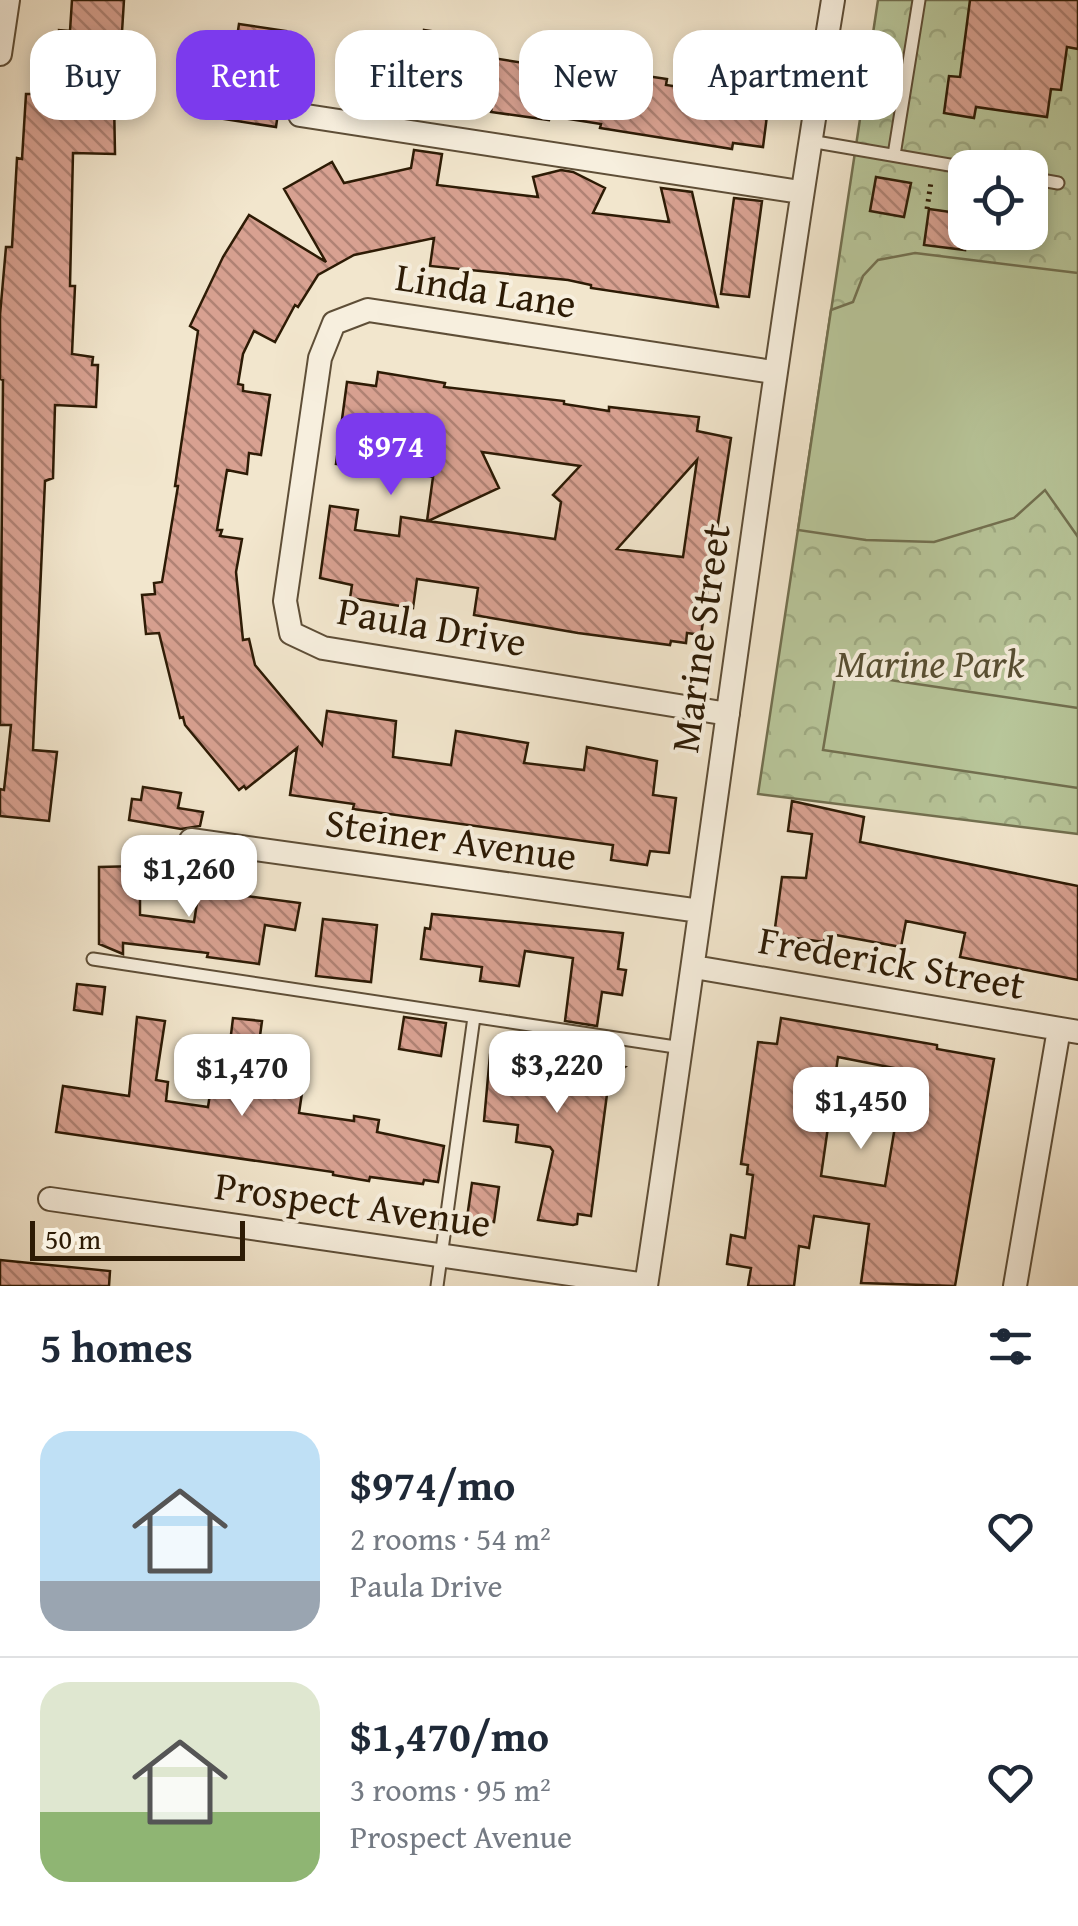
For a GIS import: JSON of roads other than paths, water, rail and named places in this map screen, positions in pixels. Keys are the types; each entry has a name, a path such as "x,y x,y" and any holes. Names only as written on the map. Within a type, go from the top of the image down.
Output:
{"street":[{"path":"0,54 8,0"},
{"name":"Marine Street","path":"646,1285 694,967 773,372 833,0"},
{"path":"315,117 800,192"},
{"name":"Linda Lane","path":"305,465 320,358 334,323 368,310 773,372"},
{"name":"Paula Drive","path":"305,465 285,600 291,633 323,648 728,714"},
{"name":"Steiner Avenue","path":"191,840 700,911"},
{"name":"Frederick Street","path":"694,967 1068,1031"},
{"path":"1015,1286 1068,1031"},
{"name":"Prospect Avenue","path":"50,1199 646,1285"}],"lane":[{"path":"894,155 919,0"},
{"path":"810,141 948,164"},
{"path":"1048,181 1058,183"},
{"path":"93,959 682,1048"},
{"path":"437,1286 474,1017"}],"park label":[{"name":"Marine Park","path":"930,663"}]}
